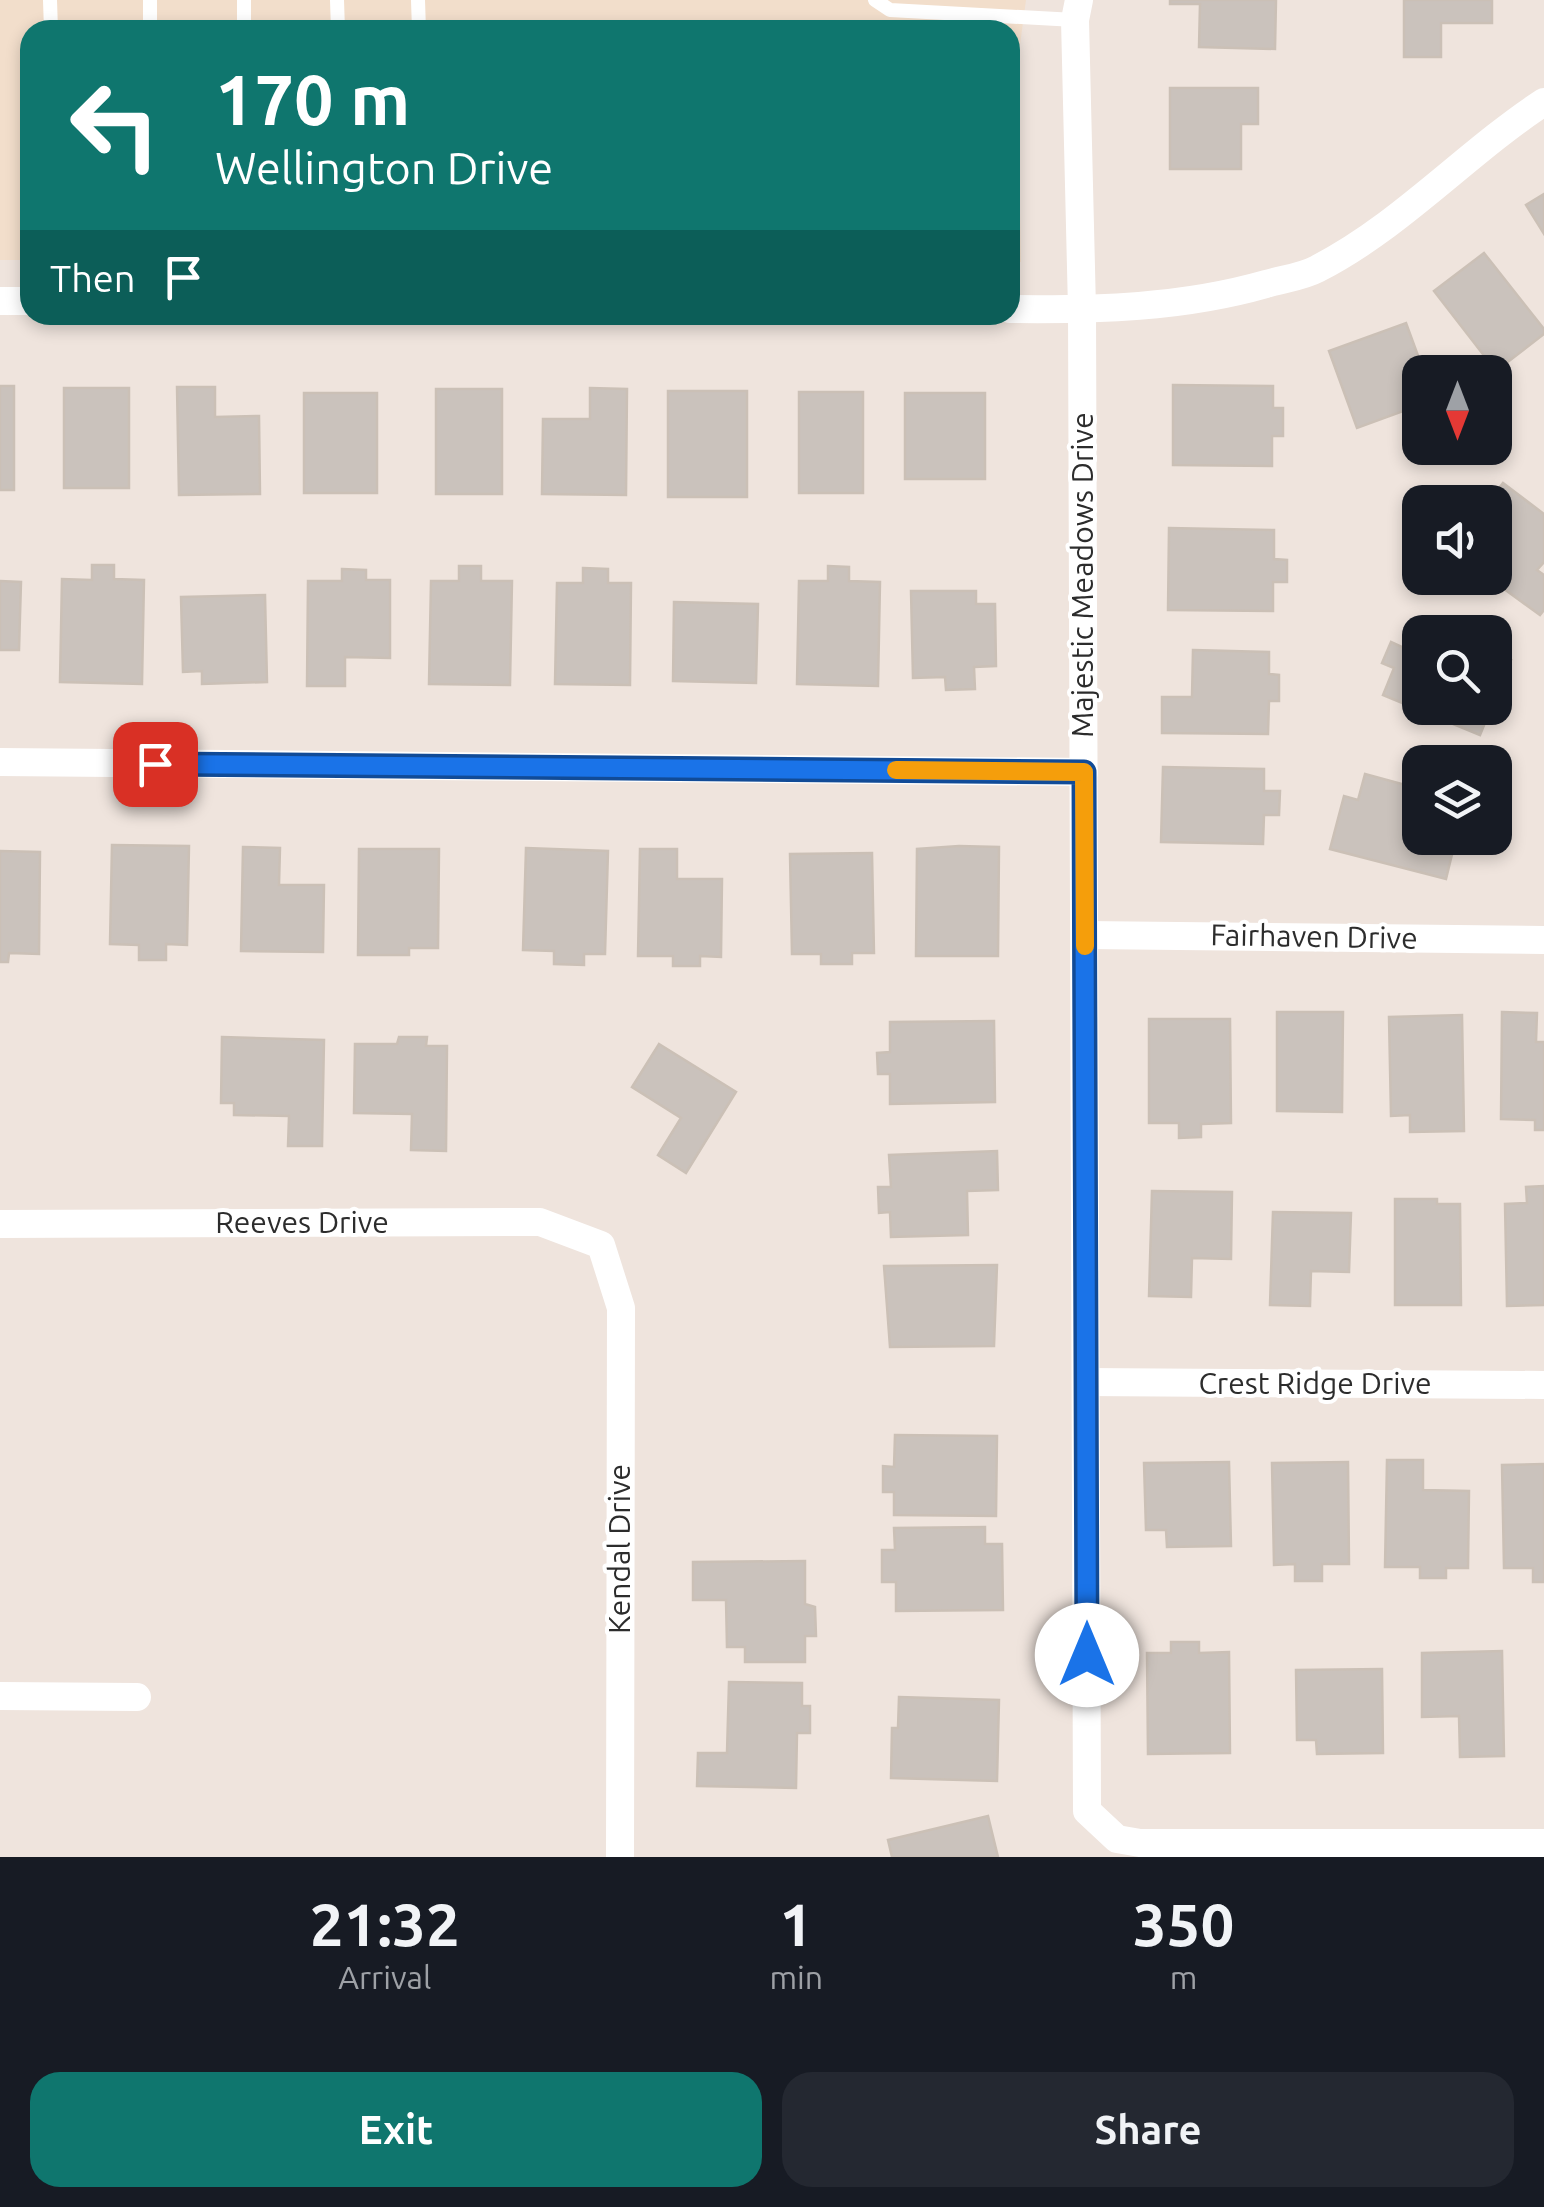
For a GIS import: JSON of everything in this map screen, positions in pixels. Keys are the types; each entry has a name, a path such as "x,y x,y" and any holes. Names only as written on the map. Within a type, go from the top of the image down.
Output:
{"street":[{"name":"Majestic Meadows Drive","path":"1077,10 1082,310 1088,1811 1117,1839 1140,1843 1544,1843"},
{"path":"1020,309 1082,310 1208,300 1316,270 1402,212 1497,132 1544,102"},
{"path":"0,762 1084,772"},
{"name":"Fairhaven Drive","path":"1084,935 1544,940"},
{"name":"Reeves Drive","path":"0,1224 540,1222 601,1245"},
{"name":"Kendal Drive","path":"601,1245 621,1308 620,1857"},
{"name":"Crest Ridge Drive","path":"1086,1382 1544,1384"},
{"path":"0,1696 136,1697"}],"lane":[{"path":"874,0 890,10 1077,10"}],"shaded area":[{"path":"0,0 1026,0 1020,45 1020,20 20,20 20,260 0,260"}],"building":[{"path":"1170,0 1276,0 1275,49 1199,47 1200,4 1170,4"},
{"path":"1404,0 1492,0 1492,23 1441,23 1441,57 1404,57"},
{"path":"1170,88 1258,88 1258,124 1241,124 1241,169 1170,169"},
{"path":"1544,194 1544,234 1526,205"},
{"path":"1484,253 1544,334 1512,359 1512,355 1484,355 1434,291"},
{"path":"1406,323 1418,355 1402,355 1402,412 1357,428 1329,351"},
{"path":"1173,385 1273,386 1273,408 1283,408 1283,436 1272,436 1272,466 1173,465"},
{"path":"0,386 14,386 14,490 0,490"},
{"path":"177,387 215,387 215,417 259,416 260,494 179,495"},
{"path":"64,388 129,388 129,488 64,488"},
{"path":"590,388 627,389 626,495 542,494 543,419 590,419"},
{"path":"436,389 502,389 502,494 436,494"},
{"path":"668,391 747,391 747,497 668,497"},
{"path":"799,392 863,392 863,493 799,493"},
{"path":"304,393 377,393 377,493 304,493"},
{"path":"905,393 985,393 985,479 905,479"},
{"path":"1512,490 1544,514 1544,562 1537,570 1544,575 1544,610 1540,615 1512,595"},
{"path":"1169,528 1274,530 1274,559 1287,560 1287,582 1273,582 1273,611 1168,610"},
{"path":"92,565 114,565 114,579 144,580 142,684 60,682 62,579 92,580"},
{"path":"459,566 481,566 481,581 512,581 510,685 429,684 431,581 459,581"},
{"path":"828,566 849,567 849,581 880,582 878,686 797,684 799,581 828,581"},
{"path":"583,568 608,569 608,583 631,583 630,685 555,684 557,583 583,583"},
{"path":"342,569 366,570 366,580 390,580 390,658 345,657 345,686 307,686 308,581 342,581"},
{"path":"0,581 21,582 19,650 0,650"},
{"path":"911,591 976,591 976,604 995,604 996,666 974,667 975,689 946,690 945,677 913,678"},
{"path":"265,595 267,682 202,684 202,671 183,672 181,597"},
{"path":"674,602 758,604 756,683 673,681"},
{"path":"1391,642 1402,647 1402,703 1383,695 1394,668 1382,663"},
{"path":"1193,650 1269,652 1269,674 1279,675 1279,701 1269,701 1268,734 1162,733 1162,697 1192,697"},
{"path":"1456,725 1484,725 1480,735"},
{"path":"1163,767 1264,769 1264,791 1280,791 1279,815 1264,815 1263,844 1161,842"},
{"path":"1365,774 1402,784 1402,855 1452,855 1446,879 1330,849 1344,796 1358,800"},
{"path":"112,845 189,846 187,945 166,944 166,960 139,960 139,945 110,944"},
{"path":"243,847 280,848 279,885 324,885 323,952 241,951"},
{"path":"999,847 998,956 916,956 917,849"},
{"path":"526,848 608,851 605,954 584,954 584,965 554,964 554,951 523,950"},
{"path":"359,849 439,849 438,948 409,948 409,955 358,955"},
{"path":"640,849 677,849 677,879 722,879 721,957 700,956 700,966 673,966 673,956 638,956"},
{"path":"0,851 40,852 39,954 9,953 8,962 0,962"},
{"path":"872,853 874,953 852,953 852,964 821,964 821,954 792,954 790,854"},
{"path":"1277,1012 1343,1012 1342,1112 1277,1111"},
{"path":"1502,1012 1537,1013 1536,1042 1544,1042 1544,1130 1535,1130 1535,1120 1501,1119"},
{"path":"1462,1015 1464,1131 1410,1132 1410,1115 1391,1116 1389,1017"},
{"path":"1149,1019 1230,1019 1231,1123 1201,1124 1201,1137 1179,1138 1179,1123 1149,1123"},
{"path":"994,1021 995,1102 890,1104 890,1074 878,1074 877,1053 890,1052 890,1022"},
{"path":"222,1037 324,1040 322,1146 288,1146 289,1116 234,1115 234,1103 221,1103"},
{"path":"399,1037 427,1037 426,1046 447,1046 446,1151 411,1150 412,1114 354,1113 355,1044 397,1044"},
{"path":"659,1044 736,1092 686,1173 658,1155 681,1118 632,1087"},
{"path":"997,1151 998,1190 967,1191 968,1235 891,1237 890,1212 879,1213 878,1187 891,1187 889,1155"},
{"path":"1544,1186 1544,1305 1507,1306 1505,1204 1527,1203 1526,1187"},
{"path":"1152,1191 1232,1192 1231,1259 1192,1258 1191,1297 1149,1296"},
{"path":"1395,1199 1437,1199 1437,1204 1460,1204 1461,1305 1395,1305"},
{"path":"1273,1212 1351,1213 1349,1272 1311,1271 1310,1306 1270,1305"},
{"path":"997,1265 994,1346 890,1347 884,1266"},
{"path":"895,1435 997,1436 996,1516 894,1515 894,1492 883,1492 883,1466 894,1467"},
{"path":"1387,1460 1423,1460 1423,1490 1469,1491 1468,1568 1446,1568 1446,1578 1420,1578 1420,1567 1385,1567"},
{"path":"1229,1462 1231,1546 1167,1547 1166,1530 1146,1530 1144,1463"},
{"path":"1348,1462 1349,1564 1322,1564 1322,1581 1295,1581 1295,1564 1274,1565 1272,1463"},
{"path":"1544,1464 1544,1582 1533,1582 1533,1568 1504,1568 1502,1465"},
{"path":"985,1527 985,1544 1002,1544 1003,1610 896,1611 896,1582 882,1582 882,1550 895,1550 894,1528"},
{"path":"805,1561 805,1604 815,1607 816,1636 805,1636 805,1662 745,1662 745,1647 727,1647 726,1600 693,1600 693,1562"},
{"path":"1171,1642 1199,1642 1199,1653 1229,1652 1230,1753 1148,1754 1147,1653 1171,1653"},
{"path":"1502,1651 1504,1756 1460,1757 1459,1716 1422,1717 1422,1653"},
{"path":"1382,1669 1383,1753 1317,1754 1316,1740 1297,1740 1296,1670"},
{"path":"729,1682 802,1683 802,1706 810,1706 810,1733 797,1733 796,1788 697,1786 698,1753 727,1753"},
{"path":"899,1697 999,1700 997,1781 891,1778 892,1728 898,1728"},
{"path":"988,1816 998,1857 892,1857 888,1840"}],"slow traffic":[{"path":"896,770 1084,772 1085,946"}],"route":[{"path":"155,764 1084,772 1087,1655"}]}
